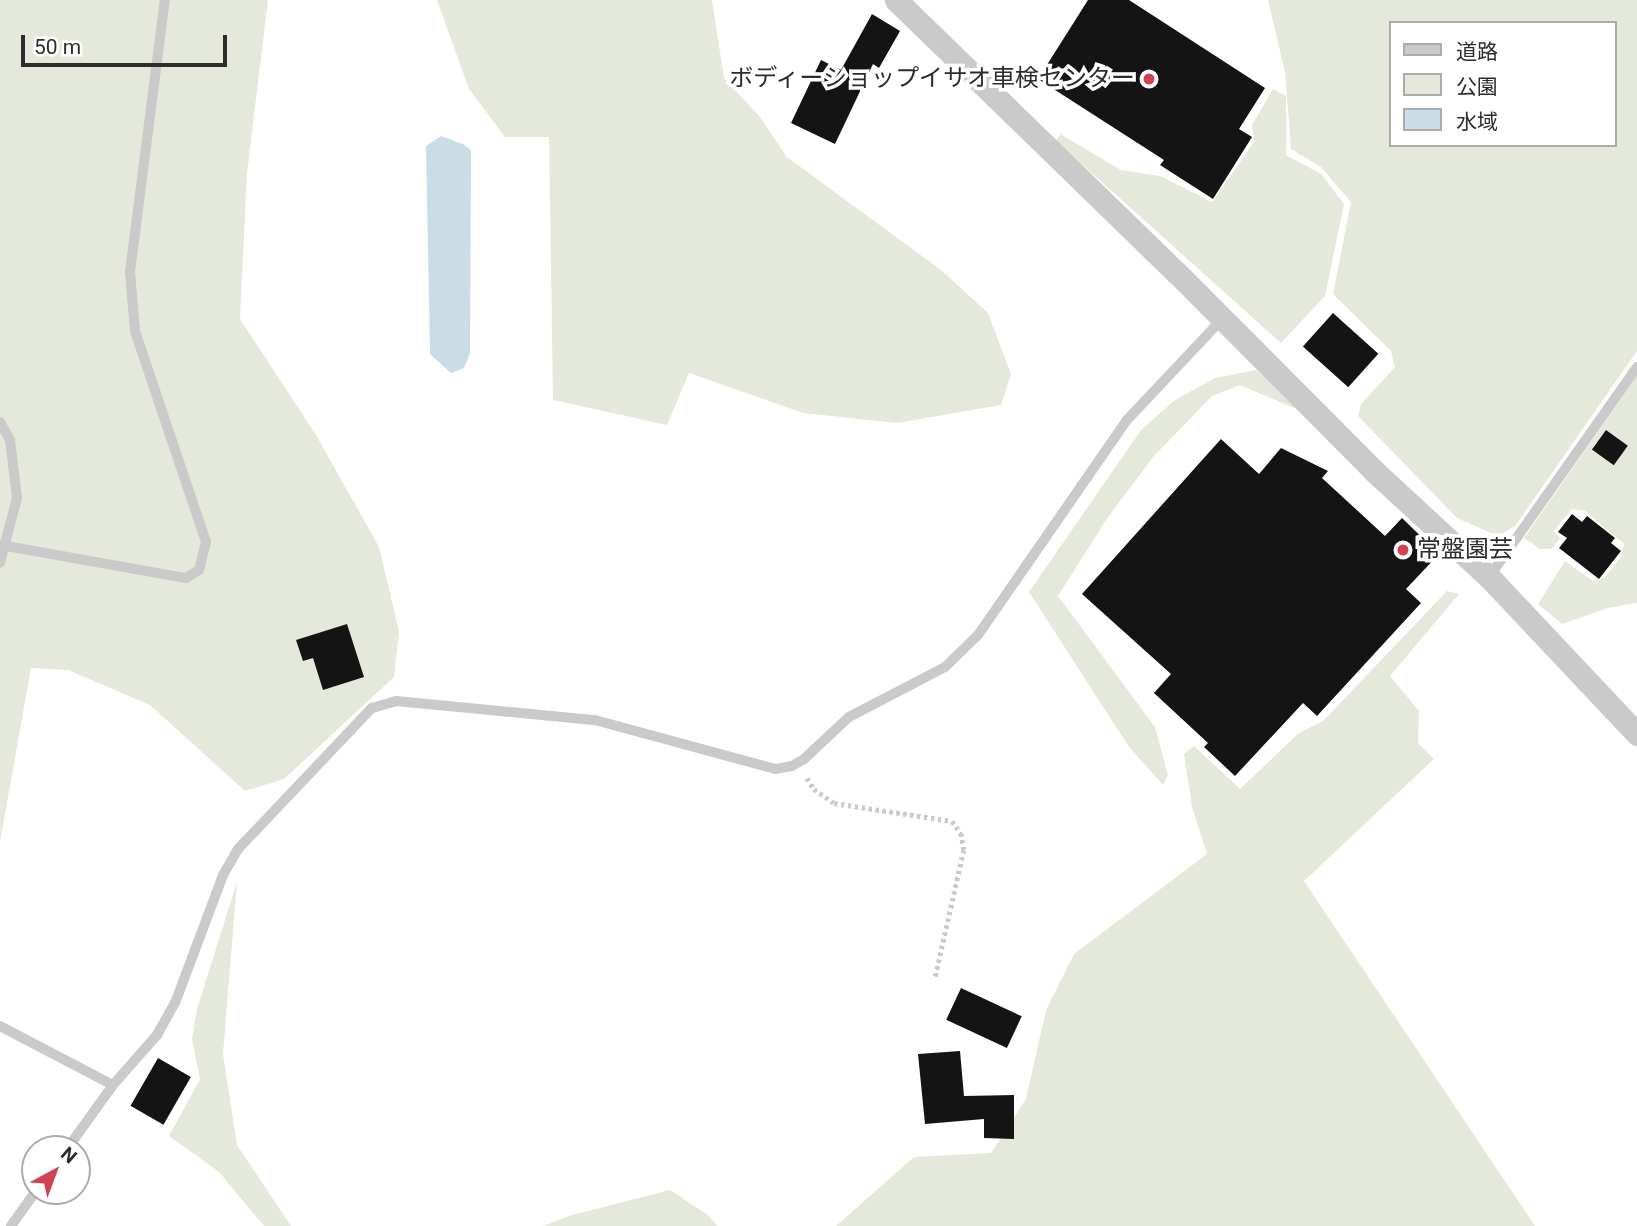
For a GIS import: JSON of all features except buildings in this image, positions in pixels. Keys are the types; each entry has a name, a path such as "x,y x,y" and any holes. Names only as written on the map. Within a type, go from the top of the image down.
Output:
{"street":[{"path":"896,0 1374,471 1489,578 1637,734"}],"lane":[{"path":"3,545 186,578 199,570 206,542 135,331 130,272 165,0"},
{"path":"76,1135 113,1085 157,1035 175,1003 223,875 238,849 372,708 396,701 595,720 775,769 798,763 849,717 945,667 978,635 1126,421 1222,319"},
{"path":"1489,578 1637,367"},
{"path":"0,422 10,440 17,498 0,564"},
{"path":"0,1026 113,1085"},
{"path":"11,1226 26,1205"}],"path":[{"path":"798,763 814,789 834,803 951,821 961,833 964,850 935,979"}],"green space":[{"path":"0,0 268,0 247,173 240,319 316,435 379,547 399,631 394,677 284,779 245,791 150,705 68,670 31,668 0,842"},
{"path":"437,0 712,0 724,78 760,117 787,157 941,270 988,313 1011,374 1001,405 897,423 803,413 689,373 667,425 553,400 549,137 505,137 469,89"},
{"path":"1268,0 1637,0 1637,351 1515,526 1498,536 1457,518 1358,416 1361,404 1395,367 1391,351 1333,294 1351,202 1321,167 1291,149 1285,72"},
{"path":"1273,89 1286,96 1286,155 1321,174 1344,204 1325,296 1281,343 1056,141 1060,134 1121,170 1160,176 1212,202 1254,142 1252,125"},
{"path":"1256,370 1297,405 1294,408 1240,385 1212,396 1154,456 1108,517 1058,596 1155,727 1168,775 1163,785 1129,747 1029,592 1141,430 1175,400 1215,378"},
{"path":"1637,376 1637,603 1608,608 1562,624 1538,604 1565,561 1593,581 1604,578 1620,558 1624,544 1585,511 1572,509 1554,531 1560,538 1552,549 1540,549 1524,538","holes":["1606,430 1627,446 1613,465 1592,448"]},
{"path":"1447,591 1459,594 1390,676 1419,711 1418,743 1434,759 1304,881 1535,1226 836,1226 914,1157 991,1153 1026,1099 1046,1010 1074,954 1207,854 1192,807 1184,754 1194,746 1240,789 1299,733 1323,721"},
{"path":"237,882 223,1054 237,1145 291,1226 264,1226 219,1172 169,1136 200,1079 192,1040 197,1009"},
{"path":"670,1190 709,1216 717,1226 543,1226 572,1215"}],"water":[{"path":"441,136 471,150 470,353 464,368 451,373 430,354 426,146"}],"place":[{"name":"ボディーショップイサオ車検センター","path":"1149,79"},
{"name":"常盤園芸","path":"1403,550"}]}
